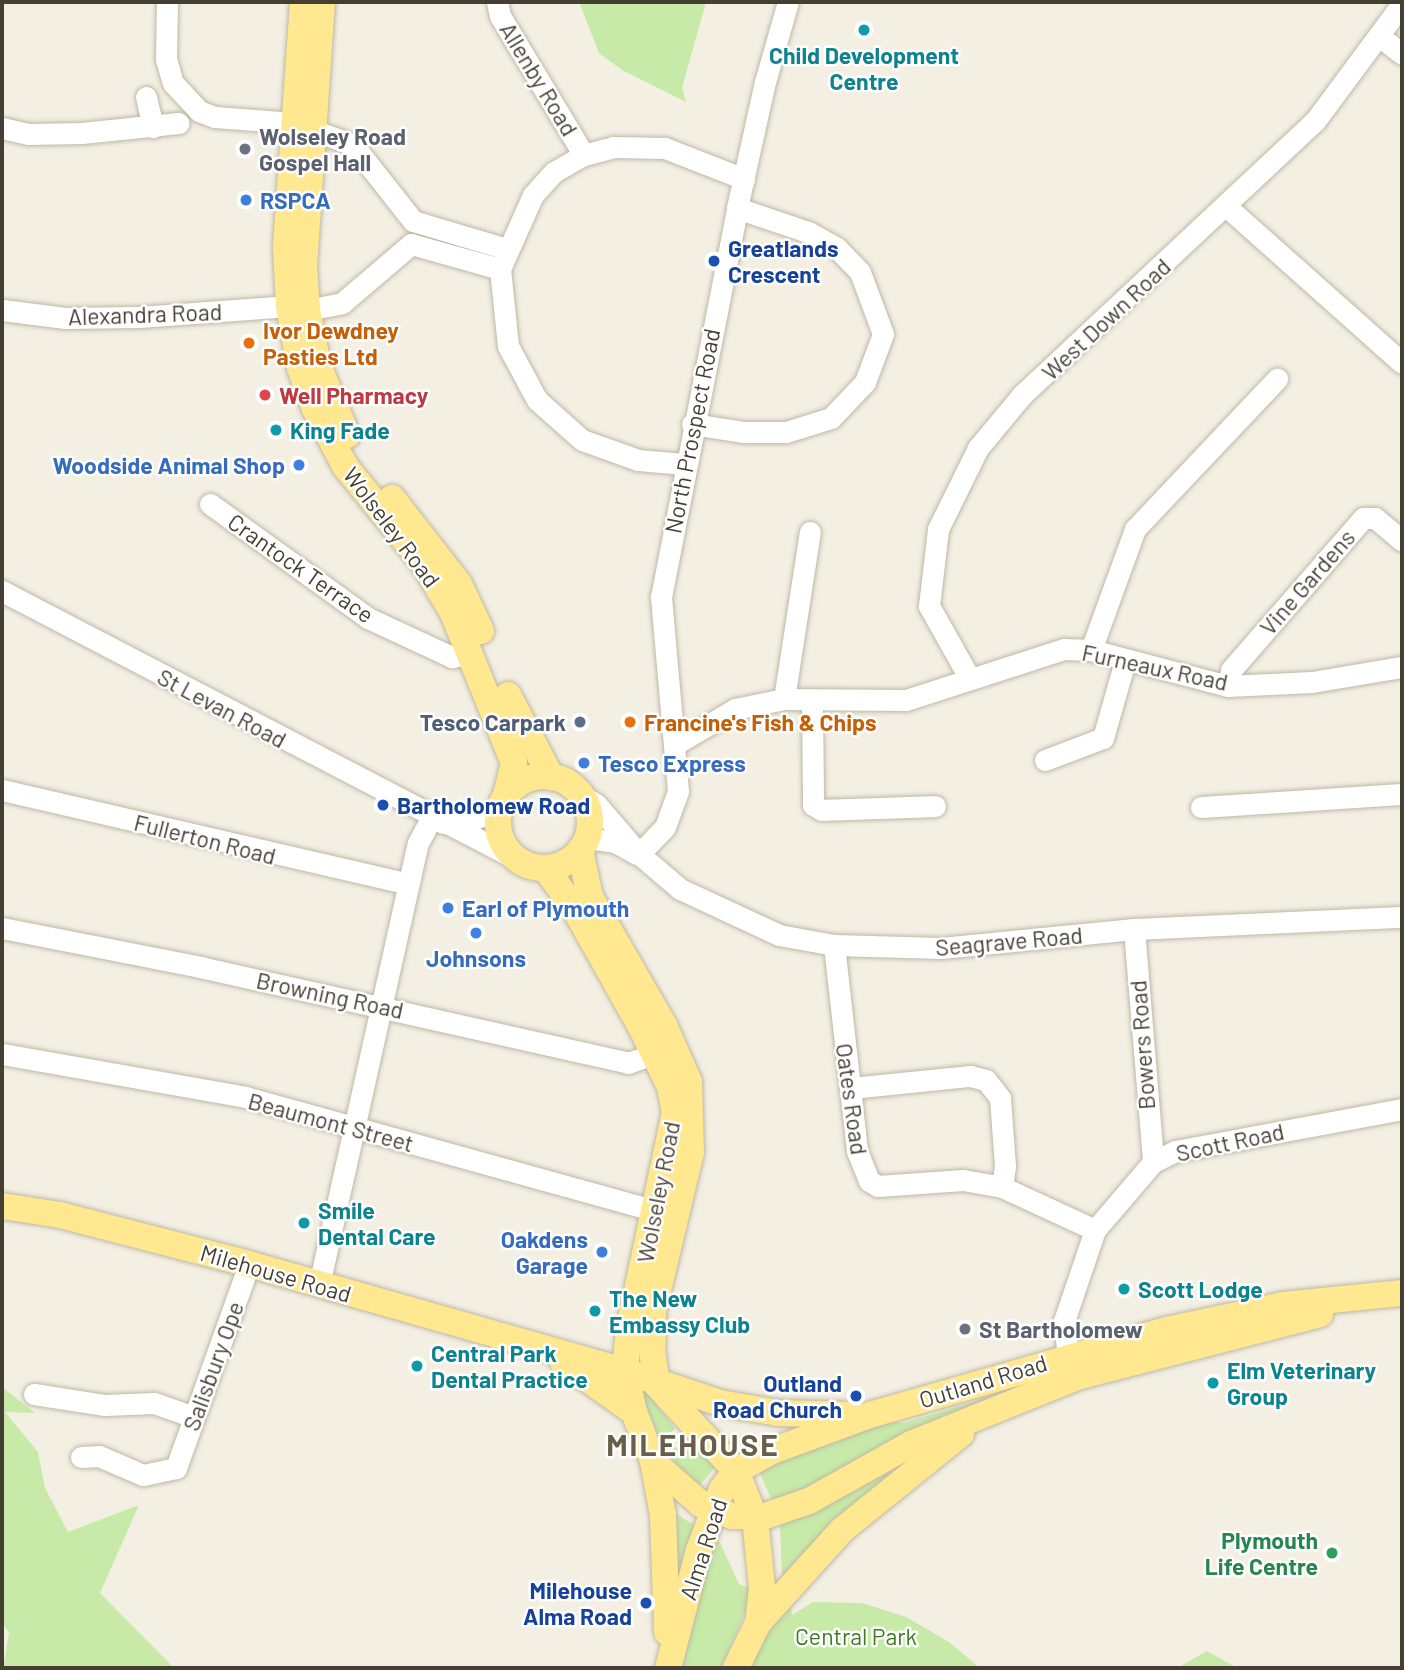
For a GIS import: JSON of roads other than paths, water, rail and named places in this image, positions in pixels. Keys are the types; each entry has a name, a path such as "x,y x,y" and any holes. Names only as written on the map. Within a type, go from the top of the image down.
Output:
{"main road":[{"name":"Wolseley Road","path":"303,2 305,126"},
{"name":"Wolseley Road","path":"322,2 286,248 298,308 318,365 348,435 459,584 521,726 551,777"},
{"name":"Wolseley Road","path":"298,308 300,368 330,442 422,561 453,613 471,654 514,763 503,803"},
{"path":"551,777 579,793 587,807 583,844 564,863 545,868 518,860 502,842 503,803 518,783 551,777"},
{"name":"Wolseley Road","path":"583,844 590,897 664,1025 689,1082 691,1152 653,1311 652,1350 657,1385"},
{"name":"Wolseley Road","path":"545,868 573,906 655,1053 670,1087 675,1112 629,1329 625,1371 634,1412 653,1461"},
{"name":"Milehouse Road","path":"2,1206 61,1215 249,1264 547,1351 625,1371"},
{"name":"Outland Road","path":"736,1471 772,1451 870,1415 1068,1356 1283,1305 1394,1294"},
{"name":"Outland Road","path":"653,1461 685,1495 712,1510 755,1518 809,1500 911,1444 1077,1377 1394,1294"},
{"name":"Milehouse Road","path":"547,1351 634,1412"},
{"name":"Outland Road","path":"625,1371 657,1385 751,1410 870,1415"},
{"path":"657,1385 672,1405 712,1440 736,1471"},
{"name":"Outland Road","path":"758,1623 842,1530 896,1483 988,1414"},
{"name":"Alma Road","path":"653,1461 667,1566 667,1668"},
{"name":"Alma Road","path":"667,1668 712,1510 736,1471"},
{"name":"Alma Road","path":"736,1471 755,1518 762,1587 758,1623 736,1668"}],"street":[{"path":"167,2 166,59 173,83 186,101 215,117 305,126 353,145 413,221 503,259"},
{"name":"Allenby Road","path":"497,2 500,16 584,155"},
{"name":"North Prospect Road","path":"639,855 665,827 674,806 674,745 661,597 684,464 737,208 788,2"},
{"name":"West Down Road","path":"970,679 929,606 938,529 947,503 978,448 1022,395 1227,207 1315,121 1402,4"},
{"path":"1379,36 1402,54"},
{"path":"146,97 153,127"},
{"path":"2,128 28,134 153,127 178,123"},
{"path":"684,464 638,460 582,440 537,400 508,346 503,259 533,195 554,172 584,155 612,147 665,148 744,179"},
{"path":"1227,207 1402,363"},
{"path":"692,424 744,432 786,432 831,418 865,382 883,334 860,272 837,248 808,232 737,208"},
{"path":"413,221 411,244 503,259"},
{"name":"Alexandra Road","path":"2,310 65,318 139,317 342,303 411,244"},
{"path":"1091,650 1135,529 1277,379"},
{"name":"Crantock Terrace","path":"210,504 368,618 452,657 471,654"},
{"name":"Vine Gardens","path":"1228,685 1231,670 1363,518 1375,518 1402,541"},
{"path":"784,699 810,532"},
{"name":"St Levan Road","path":"2,592 518,860"},
{"name":"Furneaux Road","path":"674,745 734,709 784,699 812,702 906,700 1035,654 1091,650 1125,661 1228,685 1312,682 1402,667"},
{"path":"1052,752 1104,738 1125,661"},
{"path":"812,702 813,804 822,810 935,806"},
{"name":"Fullerton Road","path":"2,790 408,884"},
{"path":"579,793 597,805 639,855"},
{"path":"1201,807 1402,794"},
{"path":"319,1285 357,1128 381,1006 418,844 438,820 463,823 503,803"},
{"path":"583,844 615,842 639,855"},
{"name":"Seagrave Road","path":"639,855 665,880 716,909 779,935 834,945 941,948 1134,929 1402,917"},
{"name":"Browning Road","path":"2,928 381,1006 628,1063 655,1053"},
{"name":"Bowers Road","path":"1134,929 1153,1162"},
{"name":"Oates Road","path":"834,945 832,964 851,1087 857,1151 869,1181 878,1186 963,1180 1002,1187 1095,1230"},
{"name":"Beaumont Street","path":"2,1054 245,1097 656,1211"},
{"path":"851,1087 970,1076 986,1080 1000,1098 1005,1166 1002,1187"},
{"name":"Scott Road","path":"1068,1356 1064,1321 1095,1230 1153,1162 1176,1151 1402,1109"},
{"name":"Salisbury Ope","path":"81,1457 99,1456 143,1475 176,1468 194,1416 218,1362 249,1264"},
{"path":"34,1394 105,1405 154,1402 194,1416"}],"place":[{"name":"Child Development Centre","path":"864,30"},
{"name":"Wolseley Road Gospel Hall","path":"245,149"},
{"name":"RSPCA","path":"246,200"},
{"name":"Greatlands Crescent","path":"714,261"},
{"name":"Ivor Dewdney Pasties Ltd","path":"249,343"},
{"name":"Well Pharmacy","path":"265,395"},
{"name":"King Fade","path":"276,430"},
{"name":"Woodside Animal Shop","path":"299,465"},
{"name":"Tesco Carpark","path":"580,722"},
{"name":"Francine's Fish & Chips","path":"630,722"},
{"name":"Tesco Express","path":"584,763"},
{"name":"Bartholomew Road","path":"383,805"},
{"name":"Earl of Plymouth","path":"448,908"},
{"name":"Johnsons","path":"476,933"},
{"name":"Smile Dental Care","path":"304,1223"},
{"name":"Oakdens Garage","path":"602,1252"},
{"name":"Scott Lodge","path":"1124,1289"},
{"name":"The New Embassy Club","path":"595,1311"},
{"name":"St Bartholomew","path":"965,1329"},
{"name":"Central Park Dental Practice","path":"417,1366"},
{"name":"Elm Veterinary Group","path":"1213,1383"},
{"name":"Outland Road Church","path":"856,1396"},
{"name":"Plymouth Life Centre","path":"1332,1553"},
{"name":"Milehouse Alma Road","path":"646,1603"}],"district":[{"name":"MILEHOUSE","path":"693,1444"}],"park label":[{"name":"Central Park","path":"856,1636"}]}
